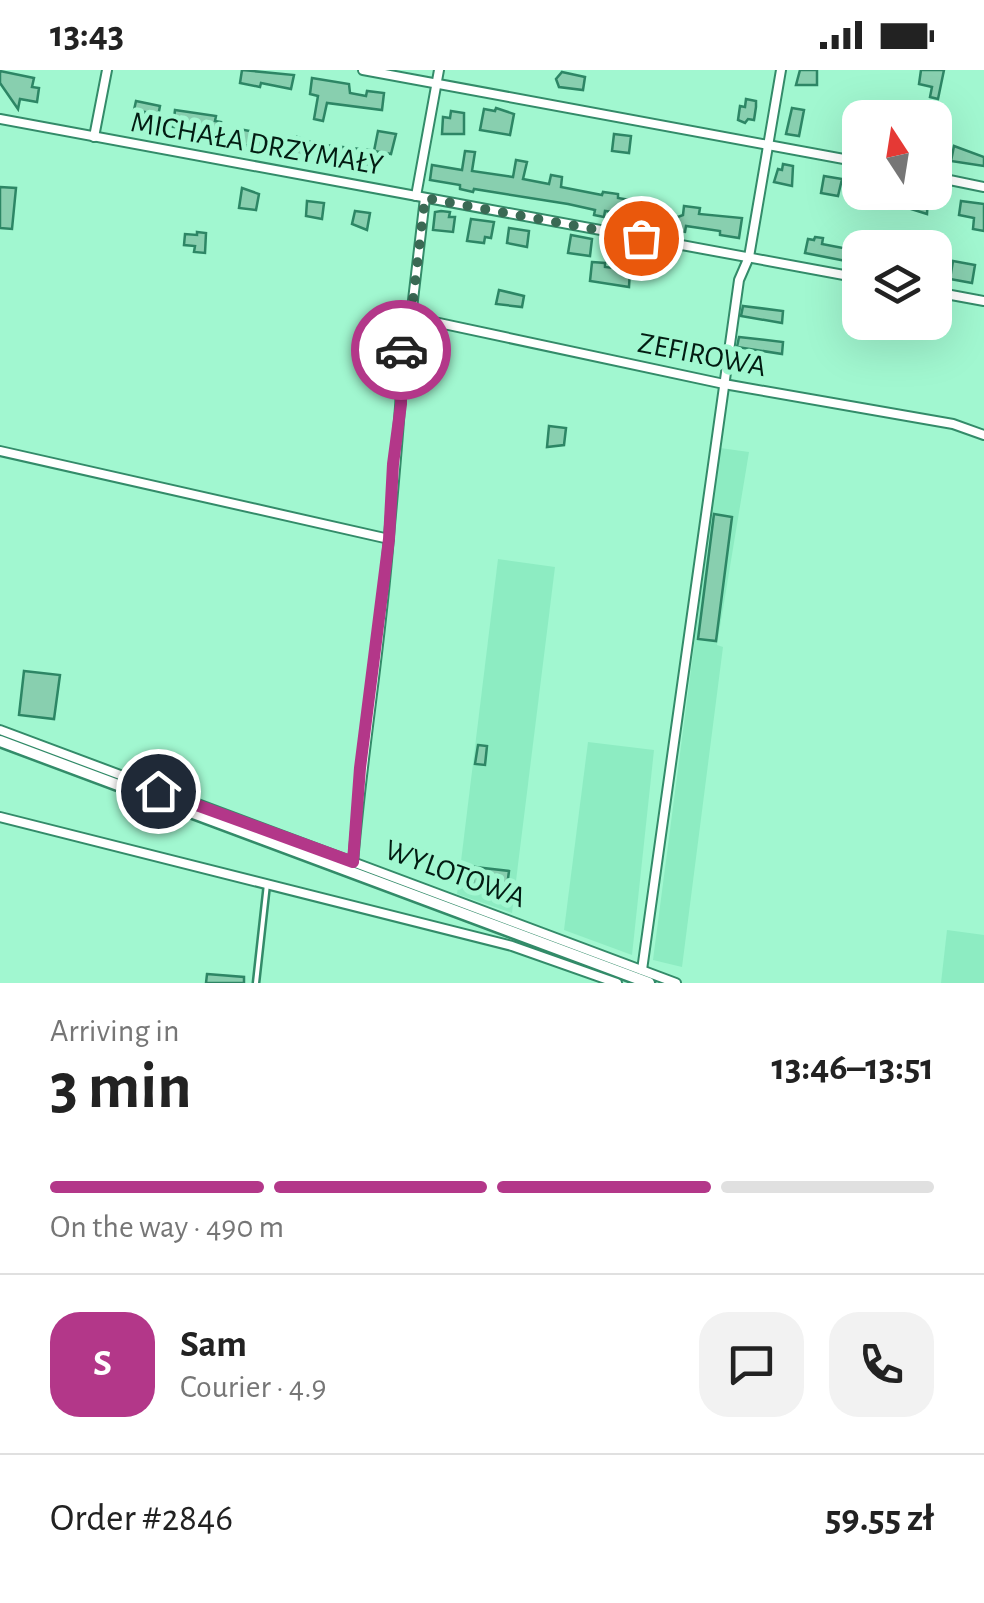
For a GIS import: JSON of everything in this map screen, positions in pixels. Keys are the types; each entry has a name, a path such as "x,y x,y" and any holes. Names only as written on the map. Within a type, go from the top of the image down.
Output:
{"street":[{"path":"94,137 108,70"},
{"path":"362,70 842,158"},
{"path":"353,862 360,768 389,539 401,404 400,356 411,317 420,197 439,70"},
{"path":"642,970 739,280 748,258 782,70"},
{"name":"MICHAŁA DRZYMAŁY","path":"0,120 842,275"},
{"path":"952,180 984,186"},
{"path":"952,295 984,302"},
{"name":"ZEFIROWA","path":"411,317 724,384 953,424 984,434"},
{"path":"0,451 389,539"},
{"name":"WYLOTOWA","path":"0,730 672,982"},
{"name":"WYLOTOWA","path":"0,741 649,983"},
{"name":"WYLOTOWA","path":"0,817 512,946 617,983"}],"lane":[{"path":"256,983 267,884"}],"shaded area":[{"path":"720,448 749,452 717,645 723,647 682,967 653,960"},
{"path":"498,559 555,567 512,913 457,894"},
{"path":"588,742 654,750 632,955 564,930"},
{"path":"947,930 984,935 984,983 941,983"}],"building":[{"path":"242,70 294,75 291,89 240,83"},
{"path":"800,70 817,70 817,85 796,85"},
{"path":"921,70 944,70 938,99 930,97 932,87 919,84"},
{"path":"0,71 34,78 32,87 39,88 37,102 20,99 18,109 0,83"},
{"path":"562,72 585,77 583,90 559,87 556,79"},
{"path":"312,78 349,84 350,93 384,93 382,110 327,103 323,121 314,119 318,96 310,94"},
{"path":"746,99 756,101 756,107 754,120 745,123 738,120 740,106 745,107"},
{"path":"136,101 160,106 155,132 141,129 145,112 134,110"},
{"path":"792,108 804,110 799,136 786,134"},
{"path":"484,109 514,114 510,135 480,130"},
{"path":"175,110 216,116 215,121 221,122 220,132 173,127"},
{"path":"451,111 464,113 464,134 442,134 443,117 450,118"},
{"path":"234,128 281,137 278,153 231,142"},
{"path":"378,131 396,134 391,154 374,151"},
{"path":"614,134 631,136 629,153 612,151"},
{"path":"297,137 316,144 370,150 367,169 293,156"},
{"path":"954,146 984,157 984,166 952,161"},
{"path":"465,151 475,152 472,171 513,177 516,160 527,162 523,179 549,184 551,175 562,177 561,187 618,194 618,198 630,200 628,214 605,211 604,217 594,215 595,210 568,204 474,189 473,192 460,189 460,185 430,180 432,165 462,170"},
{"path":"783,164 793,166 792,186 774,182"},
{"path":"824,176 842,179 838,196 821,193"},
{"path":"0,187 16,188 12,229 0,228"},
{"path":"242,188 259,194 256,210 239,208"},
{"path":"307,201 324,203 322,219 306,216"},
{"path":"961,201 984,204 984,231 973,229 974,218 959,215"},
{"path":"684,206 700,208 699,214 742,218 739,238 686,226 685,232 642,226 645,207 678,217 683,215"},
{"path":"355,211 370,213 367,230 352,224"},
{"path":"435,212 455,217 453,232 433,230"},
{"path":"471,219 494,222 491,238 485,237 484,243 467,241"},
{"path":"509,228 529,231 527,247 507,243"},
{"path":"206,233 205,253 184,245 185,234"},
{"path":"571,235 592,239 590,256 568,253"},
{"path":"823,238 822,244 842,248 842,260 805,253 808,239"},
{"path":"953,261 975,265 972,283 952,279"},
{"path":"592,262 630,270 629,287 590,281"},
{"path":"499,290 524,296 522,307 496,304"},
{"path":"743,306 783,311 782,323 741,316"},
{"path":"739,337 783,342 782,354 737,347"},
{"path":"549,426 566,428 564,445 547,447"},
{"path":"714,514 732,517 716,641 698,639"},
{"path":"24,671 60,675 54,719 19,715"},
{"path":"478,745 487,746 485,765 475,764"},
{"path":"475,867 509,871 506,894 472,889"},
{"path":"207,974 244,977 244,983 206,983"}],"way so far":[{"path":"401,350 411,317 425,198 641,238"}],"route":[{"path":"158,791 353,862 360,768 389,539 401,404 401,350"}]}
